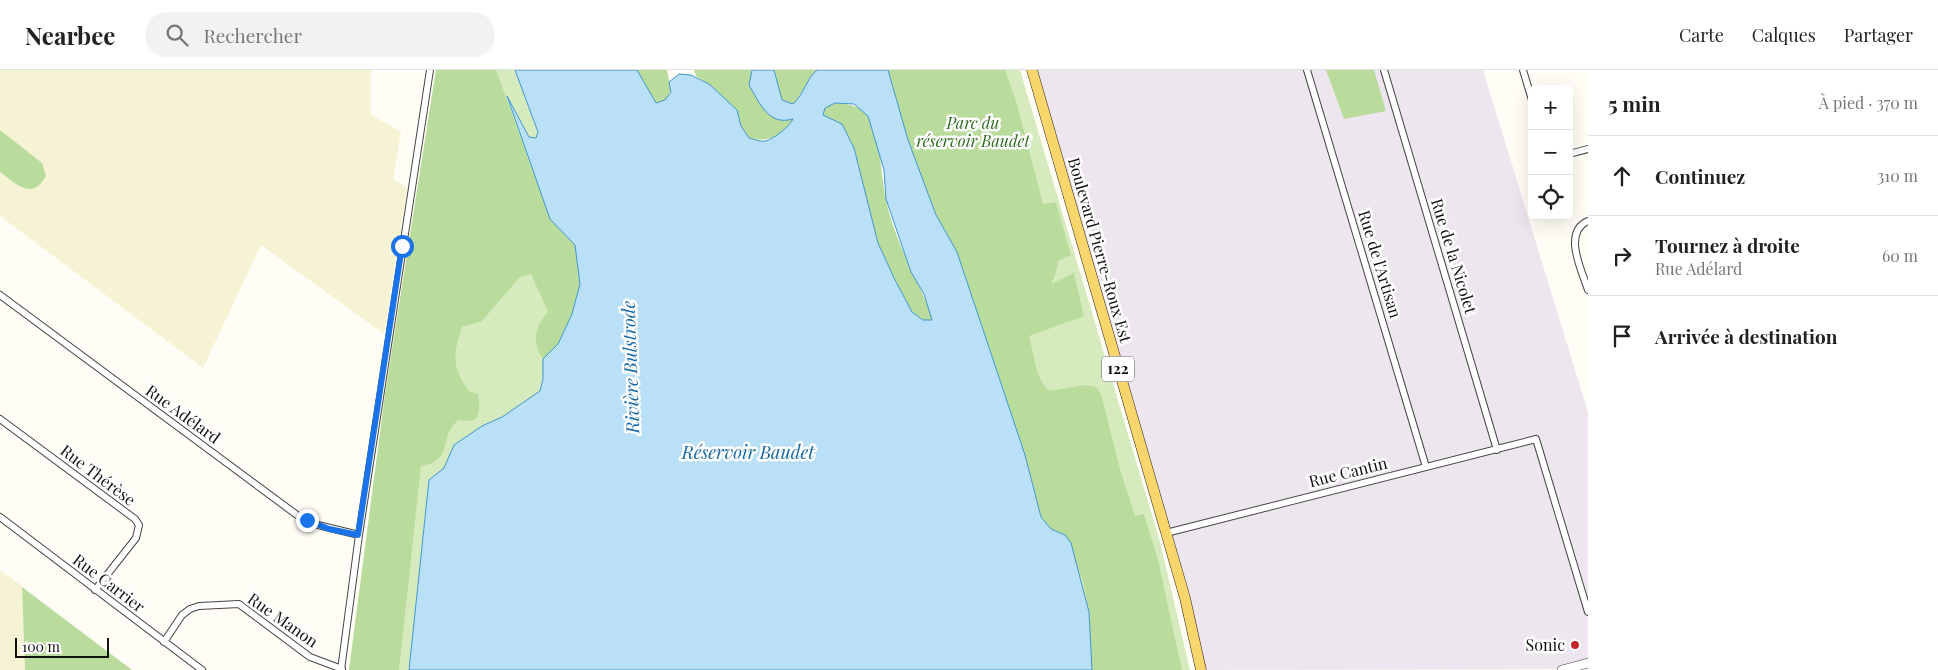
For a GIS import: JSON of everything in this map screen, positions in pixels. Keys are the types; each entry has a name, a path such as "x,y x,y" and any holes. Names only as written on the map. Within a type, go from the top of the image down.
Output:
{"main road":[{"name":"Boulevard Pierre-Roux Est","path":"1032,70 1185,598 1201,670"}],"street":[{"path":"342,670 358,535 430,70"},
{"name":"Rue de l'Artisan","path":"1307,70 1426,467"},
{"name":"Rue de la Nicolet","path":"1384,70 1497,450"},
{"path":"1523,70 1528,87"},
{"path":"1573,153 1588,149"},
{"path":"1588,221 1578,230 1575,246 1588,290"},
{"name":"Rue Adélard","path":"0,295 297,515 318,525 358,535"},
{"name":"Rue Thérèse","path":"0,419 135,519 139,525 136,538 96,590"},
{"name":"Rue Cantin","path":"1166,533 1536,439 1588,612"},
{"name":"Rue Carrier","path":"0,517 202,670"},
{"name":"Rue Manon","path":"164,642 182,615 190,609 199,606 238,604 310,657 342,670"},
{"path":"1562,670 1588,663"}],"shaded area":[{"path":"0,70 371,70 371,115 401,132 393,179 407,188 384,334 261,245 203,368 0,216"},
{"path":"1032,70 1483,70 1588,412 1588,669 1201,670"},
{"path":"0,570 22,586 25,670 0,670"}],"green space":[{"path":"436,70 515,70 538,133 536,138 529,137 524,126 575,245 543,359 543,379 540,391 502,417 482,426 454,445 444,468 429,480 409,670 349,670 385,395"},
{"path":"436,70 496,70 550,219 575,245 580,284 572,314 558,344 543,359 537,347 536,335 540,323 548,312 531,274 520,277 482,321 462,327 456,353 457,368 459,376 470,392 478,394 479,411 476,419 472,421 459,420 449,432 438,459 421,466 399,670 349,670 385,395"},
{"path":"637,70 667,70 671,91 665,100 656,103"},
{"path":"694,70 752,70 751,72 793,118 793,121 783,131 768,139 749,138 741,126 737,110 709,84 696,76"},
{"path":"774,70 817,70 793,104 782,100"},
{"name":"Parc du réservoir Baudet","path":"888,70 1020,70 1160,542 1190,670 1092,670 1025,455 957,252"},
{"name":"Parc du réservoir Baudet","path":"888,70 1005,70 1017,104 1043,204 1056,202 1071,255 1058,261 1056,273 1051,284 1074,273 1084,316 1029,336 1038,373 1050,391 1084,385 1096,387 1101,394 1120,469 1135,516 1144,514 1158,560 1182,670 1092,670 1089,612 1083,581 1065,535 1051,529 1041,517 1025,455 957,252 936,215 908,140"},
{"path":"1326,70 1374,70 1386,111 1344,119"},
{"path":"835,103 849,105 862,110 873,127 890,215 933,320 924,320 912,312 878,243 854,148 823,115 825,108"},
{"path":"0,130 42,163 46,176 35,188 24,188 0,172"},
{"path":"22,587 132,670 25,670"}],"water":[{"name":"Réservoir Baudet","path":"515,70 637,70 656,103 665,100 671,92 669,82 679,74 691,75 709,84 737,110 741,126 749,138 763,141 773,138 788,126 793,119 778,119 766,112 749,85 752,70 774,70 782,100 793,104 817,70 888,70 908,140 936,215 957,252 1025,455 1041,517 1051,529 1065,535 1071,543 1089,612 1092,670 409,670 429,480 444,468 454,445 482,426 502,417 540,391 543,379 543,359 558,344 572,314 580,284 575,245 550,219 507,96 529,137 536,138 538,132","holes":["835,103 854,104 868,116 884,170 886,199 911,272 924,294 932,320 923,320 912,312 878,243 854,148 842,124 823,115 825,108"]}],"place":[{"name":"Sonic","path":"1575,645"}],"route":[{"path":"307,520 329,529 358,535 402,246"}],"water label":[{"name":"Rivière Bulstrode","path":"631,367"}]}
